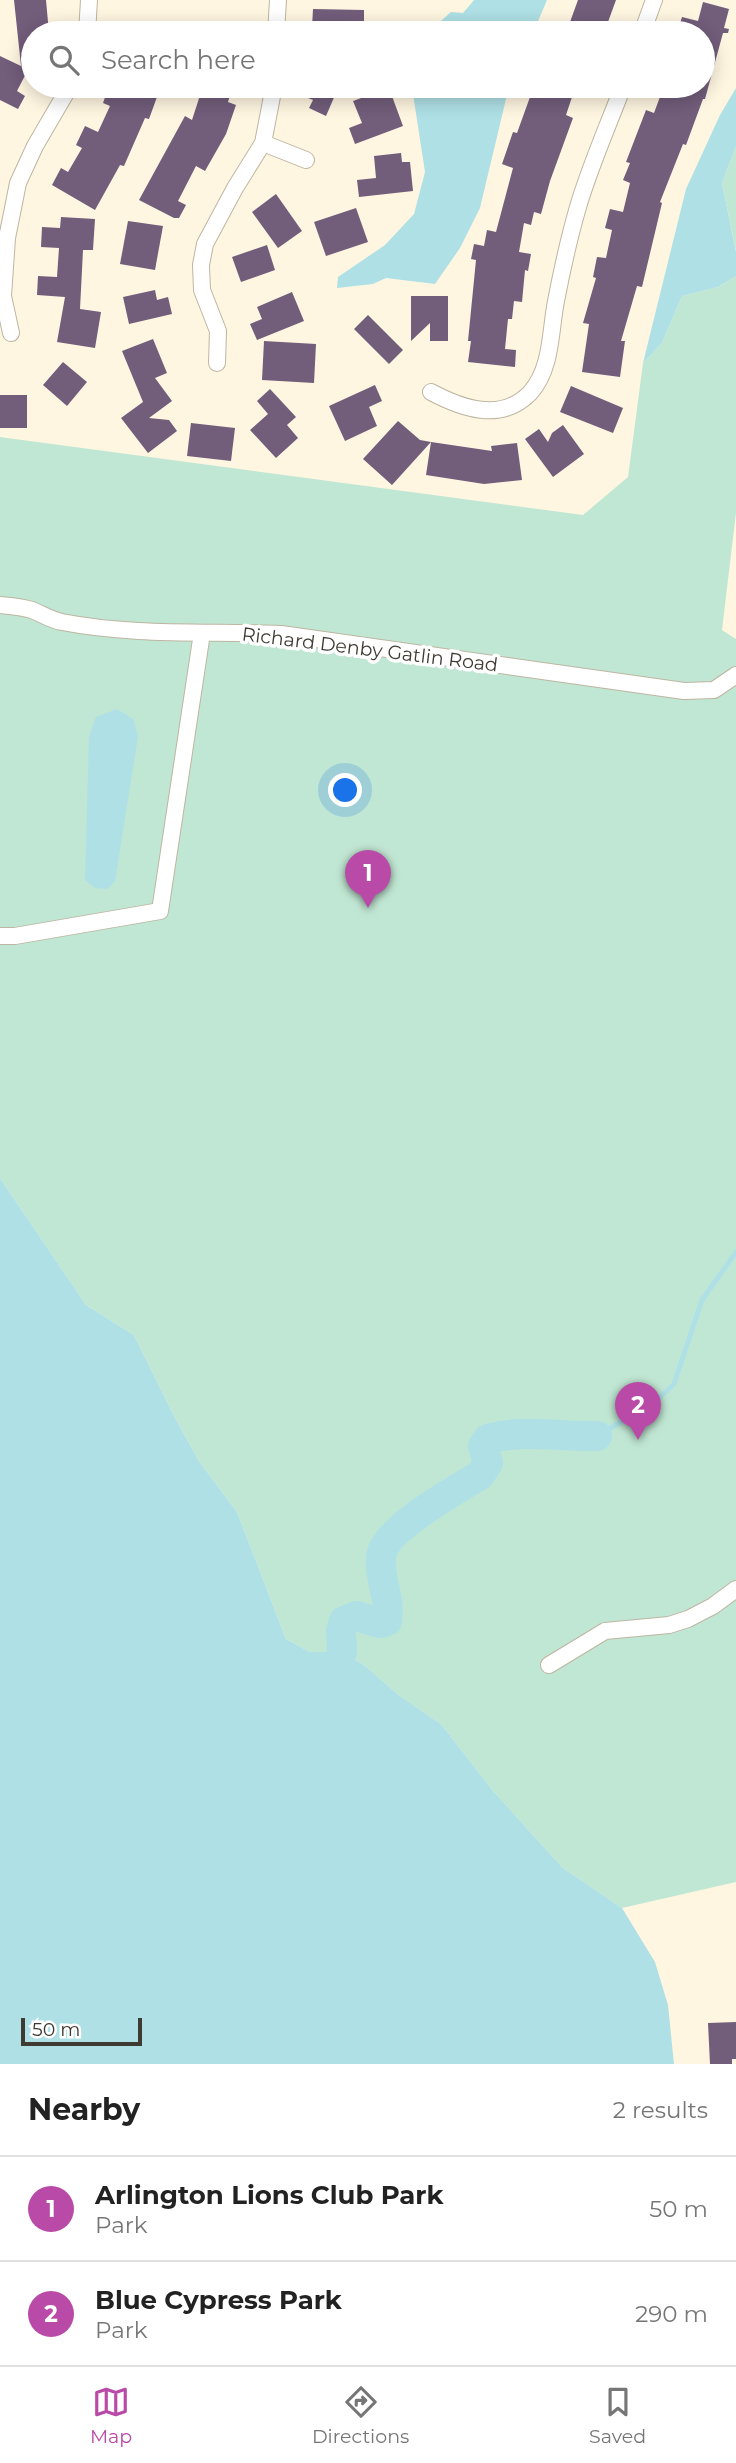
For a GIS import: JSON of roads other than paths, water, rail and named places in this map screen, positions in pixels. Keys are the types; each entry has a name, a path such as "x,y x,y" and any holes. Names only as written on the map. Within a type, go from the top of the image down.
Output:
{"street":[{"path":"88,21 89,0"},
{"path":"277,21 278,0"},
{"path":"646,21 653,0"},
{"path":"11,333 3,296 7,238 18,183 35,146 63,98"},
{"path":"217,363 218,331 202,290 201,265 205,244 263,143 272,98"},
{"path":"430,392 457,406 480,411 512,405 528,394 539,380 545,366 556,301 578,206 618,98"},
{"path":"263,143 306,160"},
{"name":"Richard Denby Gatlin Road","path":"0,605 29,609 59,622 124,629 202,634 269,634 340,641 684,691 714,690 736,675"},
{"path":"0,936 15,936 160,911 202,634"},
{"path":"549,1665 605,1631 668,1625 688,1619 713,1606 736,1588"}],"water":[{"path":"474,0 547,0 538,21 441,21 451,12 463,13"},
{"path":"736,88 736,146 722,183 736,252 736,276 718,287 682,296 662,343 643,363 686,189 720,115"},
{"path":"414,98 506,98 480,208 460,248 435,284 386,278 373,284 337,288 338,277 385,245 414,214 425,172"},
{"path":"117,709 133,719 138,736 115,881 108,889 95,888 85,880 89,737 96,717"},
{"path":"0,1178 86,1305 134,1335 199,1461 237,1512 286,1639 310,1652 342,1652 364,1665 400,1696 441,1724 494,1792 563,1868 622,1908 655,1962 668,2005 674,2064 0,2064"}],"waterway":[{"path":"597,1436 656,1401 674,1384 702,1300 736,1252"},
{"path":"316,1675 337,1668 342,1652 341,1631 344,1621 356,1616 380,1623 387,1621 381,1566 385,1546 394,1534 423,1511 480,1475 488,1463 483,1446 488,1439 515,1434 597,1436"}],"place":[{"name":"Arlington Lions Club Park","path":"368,908"},
{"name":"Blue Cypress Park","path":"638,1440"}]}
